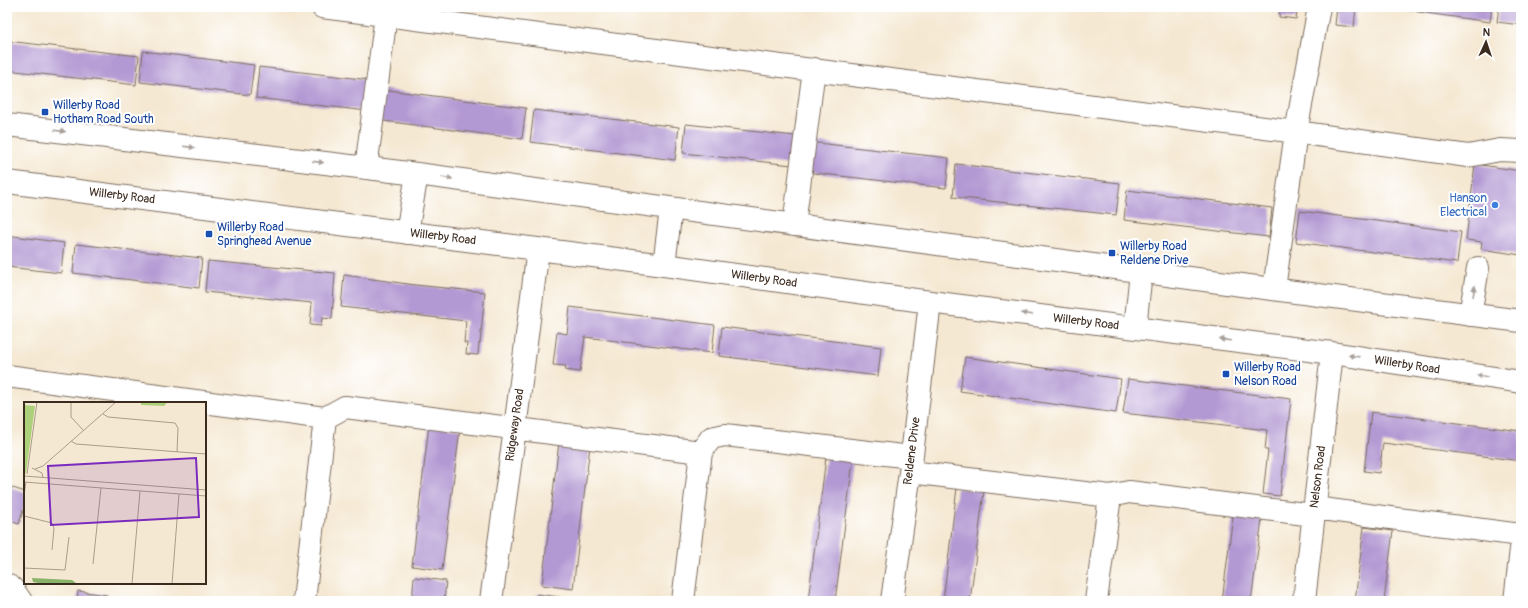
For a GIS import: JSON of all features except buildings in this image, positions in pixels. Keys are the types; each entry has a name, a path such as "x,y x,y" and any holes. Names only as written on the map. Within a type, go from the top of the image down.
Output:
{"street":[{"path":"322,7 814,69 1468,156 1500,150 1521,151"},
{"path":"1274,289 1296,132 1319,7"},
{"path":"366,168 386,15"},
{"path":"794,225 814,69"},
{"path":"7,125 417,174 1141,272 1521,321"},
{"path":"407,233 417,174"},
{"name":"Willerby Road","path":"7,182 664,265 930,302 1332,353 1521,382"},
{"path":"664,265 671,208"},
{"name":"Ridgeway Road","path":"491,601 538,249"},
{"path":"1470,315 1478,268"},
{"path":"1135,328 1141,272"},
{"name":"Reldene Drive","path":"892,601 930,302"},
{"name":"Nelson Road","path":"1304,601 1332,353"},
{"path":"7,376 204,402"},
{"path":"206,402 325,418 345,407 701,452"},
{"path":"304,601 325,418"},
{"path":"683,601 701,452 711,438 726,435 1110,496 1128,492 1314,511 1521,535"},
{"path":"1096,601 1110,496"},
{"path":"1514,601 1521,549"},
{"path":"7,585 12,588 21,601"}],"place":[{"name":"Willerby Road Hotham Road South","path":"45,112"},
{"name":"Hanson Electrical","path":"1495,205"},
{"name":"Willerby Road Springhead Avenue","path":"209,234"},
{"name":"Willerby Road Reldene Drive","path":"1112,253"},
{"name":"Willerby Road Nelson Road","path":"1226,374"}]}
